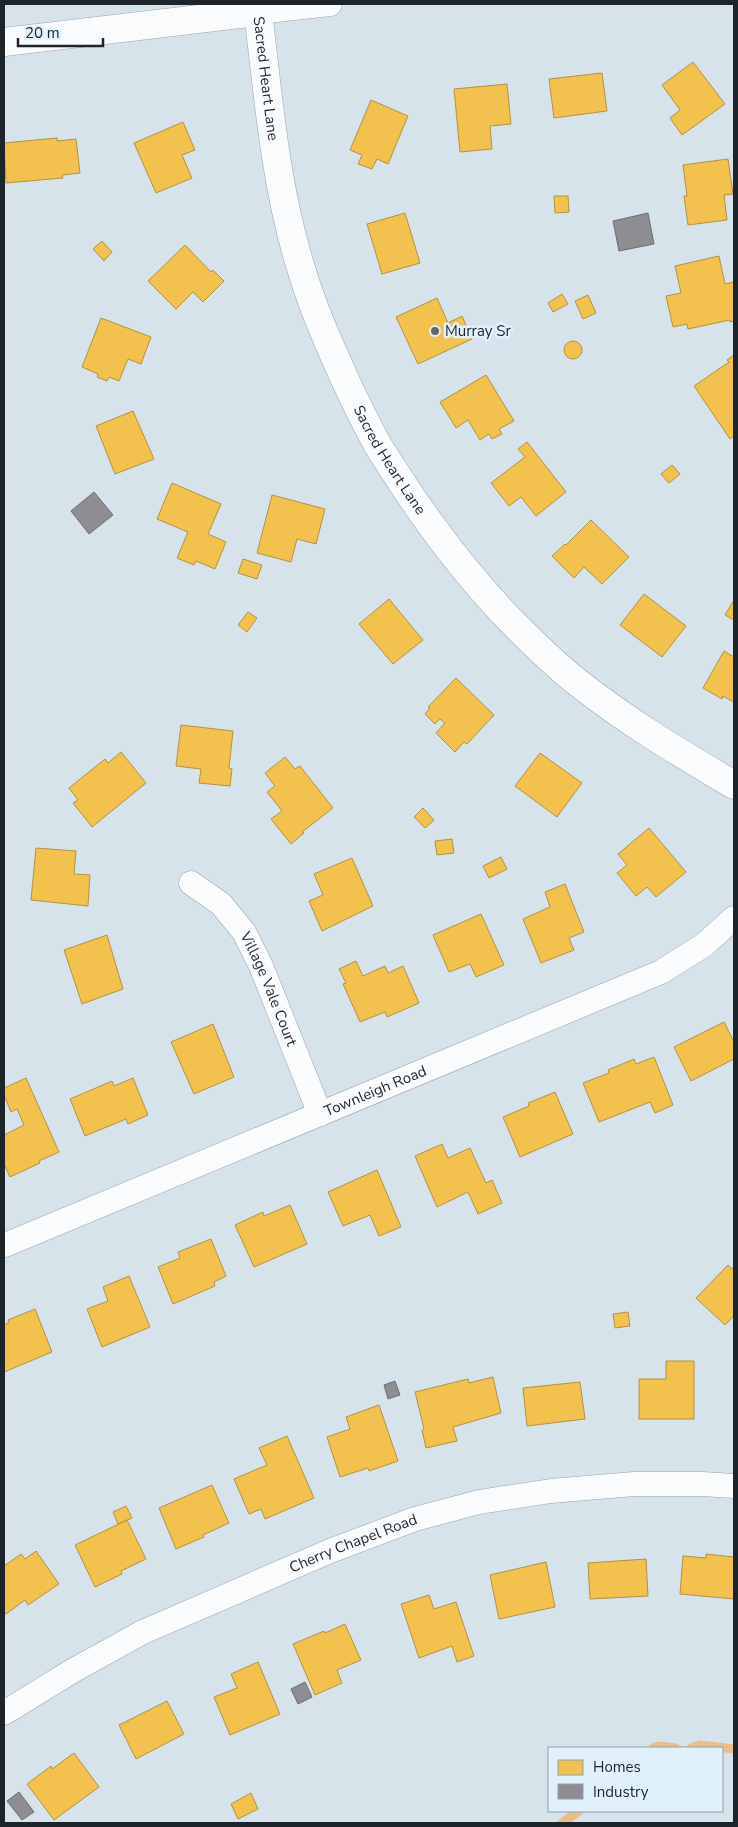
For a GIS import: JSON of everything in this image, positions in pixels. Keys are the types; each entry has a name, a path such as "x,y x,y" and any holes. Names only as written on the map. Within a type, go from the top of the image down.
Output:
{"street":[{"path":"4,42 257,8 330,4"},
{"name":"Sacred Heart Lane","path":"257,8 272,139 284,206 300,266 323,329 346,383 377,444 424,515 459,562 493,602 532,642 575,680 623,717 668,746 734,784"},
{"name":"Village Vale Court","path":"191,883 221,904 244,932 261,966 320,1114"},
{"name":"Townleigh Road","path":"5,1245 661,972 704,945 734,918"},
{"name":"Cherry Chapel Road","path":"4,1713 74,1670 143,1632 330,1551 415,1519 479,1502 551,1490 634,1484 734,1486"}],"building: Homes":[{"path":"693,62 725,104 682,135 670,118 680,110 662,85"},
{"path":"602,73 607,111 554,118 549,79"},
{"path":"507,84 511,124 490,126 492,149 460,152 454,89"},
{"path":"371,100 408,116 388,164 377,159 372,169 358,164 362,155 350,150"},
{"path":"183,122 195,150 182,155 192,178 156,193 134,143"},
{"path":"57,138 57,141 76,139 80,173 62,175 63,178 6,183 4,143"},
{"path":"728,159 733,194 724,195 727,220 688,225 684,196 687,196 683,165"},
{"path":"554,196 568,196 569,212 555,213"},
{"path":"405,213 420,263 382,274 367,224"},
{"path":"102,241 112,252 104,261 93,249"},
{"path":"185,245 211,272 213,270 224,281 203,302 193,292 176,309 148,281"},
{"path":"719,256 725,284 734,282 734,321 730,322 730,320 688,329 687,324 673,327 666,296 681,293 675,266"},
{"path":"562,294 568,304 553,312 548,303"},
{"path":"588,295 596,313 583,319 575,301"},
{"name":"Murray Sr","path":"437,298 448,323 462,316 472,339 418,364 396,317"},
{"path":"101,318 151,337 141,364 128,359 119,381 109,377 107,381 97,377 98,374 82,367"},
{"path":"573,341 579,344 582,350 579,356 573,359 567,356 564,350 567,344"},
{"path":"734,355 734,436 730,439 694,386 729,362 727,360"},
{"path":"486,375 514,421 499,429 502,434 492,439 489,434 480,440 468,420 456,428 440,402"},
{"path":"133,411 154,459 115,474 96,426"},
{"path":"527,442 566,492 536,516 521,497 509,506 491,483 525,457 518,449"},
{"path":"672,465 680,474 669,483 661,474"},
{"path":"172,483 221,504 208,534 226,542 215,569 196,561 194,565 177,558 188,532 157,519"},
{"path":"272,495 325,509 316,544 297,539 291,562 257,553"},
{"path":"591,520 629,557 602,584 584,567 574,578 552,556"},
{"path":"243,559 262,565 257,579 238,573"},
{"path":"644,594 686,626 662,657 620,625"},
{"path":"389,599 423,640 393,664 359,624"},
{"path":"734,600 734,620 725,615"},
{"path":"248,612 257,618 247,632 238,625"},
{"path":"724,651 734,657 734,702 723,696 722,699 703,688"},
{"path":"456,678 494,715 467,744 464,742 455,752 436,733 445,723 440,719 435,724 425,714 430,708 428,707"},
{"path":"181,725 233,731 229,768 232,769 230,786 199,783 201,769 176,766"},
{"path":"121,752 146,783 92,827 73,803 78,800 69,788 105,759 108,763"},
{"path":"540,753 582,783 557,817 515,786"},
{"path":"285,757 295,769 300,766 333,808 302,832 304,833 291,844 271,819 282,811 267,792 275,786 265,773"},
{"path":"423,808 434,820 425,828 414,817"},
{"path":"649,828 686,872 656,897 647,887 636,896 617,873 627,865 618,854"},
{"path":"452,839 454,853 437,855 435,841"},
{"path":"36,848 76,851 74,874 90,875 88,906 31,900"},
{"path":"501,857 507,869 489,878 483,866"},
{"path":"352,858 373,906 322,931 309,901 323,895 314,874"},
{"path":"565,884 584,932 569,938 574,950 541,963 523,919 550,907 545,892"},
{"path":"481,914 504,965 476,977 470,964 449,972 433,935"},
{"path":"107,935 123,989 82,1004 64,950"},
{"path":"356,961 363,976 385,966 388,973 403,966 419,1003 387,1017 385,1012 360,1022 343,984 346,983 339,969"},
{"path":"724,1022 734,1042 734,1059 691,1081 674,1047"},
{"path":"213,1024 234,1077 194,1094 171,1042"},
{"path":"654,1057 673,1105 655,1113 650,1102 599,1122 583,1083 609,1073 608,1070 634,1059 636,1064"},
{"path":"26,1078 59,1152 10,1177 4,1164 4,1135 24,1125 17,1109 11,1112 4,1095 4,1088"},
{"path":"133,1078 148,1115 128,1124 126,1119 85,1136 70,1099 112,1081 114,1086"},
{"path":"555,1092 573,1134 520,1157 503,1117 529,1106 528,1103"},
{"path":"442,1144 448,1158 470,1148 486,1183 492,1180 502,1203 478,1214 468,1192 437,1207 415,1156"},
{"path":"377,1170 401,1227 379,1236 370,1215 343,1226 328,1192"},
{"path":"290,1205 307,1244 254,1267 235,1225 263,1212 264,1216"},
{"path":"211,1239 226,1276 214,1282 215,1286 173,1304 158,1267 180,1258 178,1252"},
{"path":"728,1265 732,1269 734,1266 734,1316 725,1325 696,1298"},
{"path":"129,1276 150,1327 102,1347 87,1309 108,1301 103,1287"},
{"path":"35,1309 52,1352 4,1372 4,1325 9,1322 8,1320"},
{"path":"628,1312 630,1326 615,1328 613,1314"},
{"path":"666,1361 694,1361 694,1419 639,1419 639,1379 666,1379"},
{"path":"493,1377 501,1413 453,1427 457,1441 426,1448 422,1430 424,1429 415,1392 468,1379 469,1383"},
{"path":"580,1382 585,1419 527,1426 523,1388"},
{"path":"379,1405 398,1461 369,1471 368,1468 340,1477 327,1437 350,1429 346,1417"},
{"path":"287,1436 314,1498 265,1519 261,1509 249,1514 234,1479 267,1465 259,1448"},
{"path":"212,1485 229,1523 203,1535 204,1537 176,1549 159,1508"},
{"path":"126,1506 132,1518 118,1524 113,1512"},
{"path":"127,1520 146,1559 121,1571 122,1574 95,1587 75,1545"},
{"path":"36,1551 59,1584 28,1605 25,1600 6,1614 4,1611 4,1566 21,1554 25,1559"},
{"path":"706,1554 734,1557 734,1599 680,1594 683,1556 706,1558"},
{"path":"646,1559 648,1596 590,1599 588,1563"},
{"path":"546,1562 555,1607 499,1619 490,1575"},
{"path":"429,1595 434,1609 456,1602 474,1656 457,1662 452,1646 419,1658 401,1604"},
{"path":"345,1624 361,1660 337,1670 342,1683 315,1695 293,1644"},
{"path":"258,1662 280,1714 230,1735 214,1697 237,1688 231,1674"},
{"path":"167,1701 184,1734 136,1759 119,1725"},
{"path":"74,1753 99,1787 54,1820 27,1784 51,1766 52,1769"},
{"path":"251,1793 258,1809 238,1819 231,1804"}],"building: Industry":[{"path":"648,213 654,244 619,251 613,221"},
{"path":"94,492 113,515 89,534 71,511"},
{"path":"395,1381 400,1395 388,1399 384,1385"},
{"path":"305,1682 312,1697 298,1704 291,1689"},
{"path":"19,1792 34,1812 22,1820 7,1801"}],"waterway":[{"path":"694,1747 700,1745 717,1747"},
{"path":"656,1747 667,1747"},
{"path":"723,1748 734,1749"},
{"path":"562,1823 578,1812"}],"place":[{"name":"Murray Sr","path":"435,331"}]}
